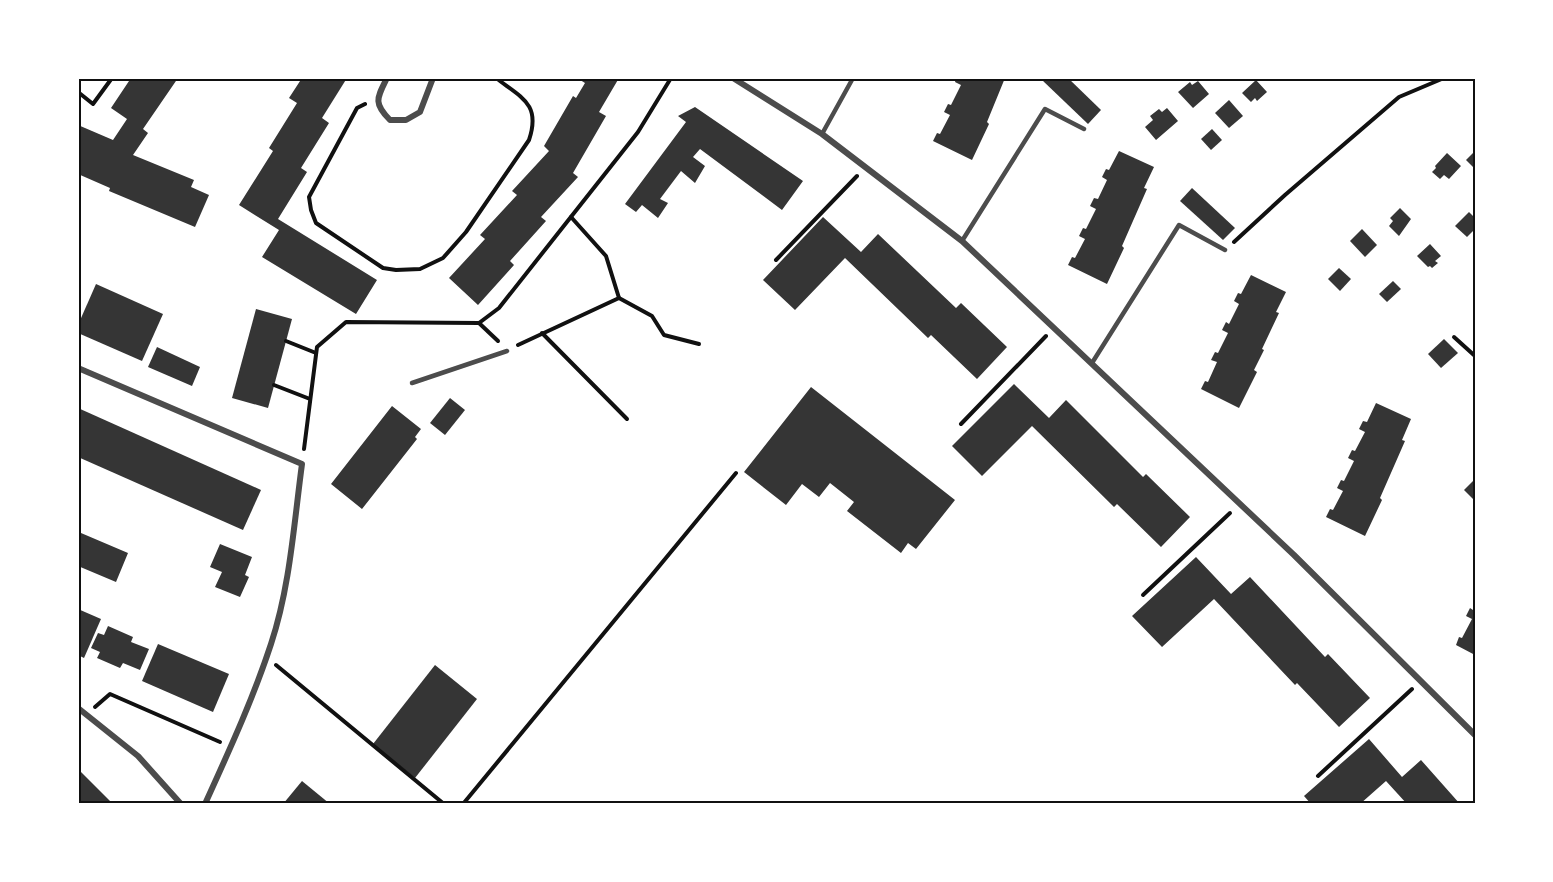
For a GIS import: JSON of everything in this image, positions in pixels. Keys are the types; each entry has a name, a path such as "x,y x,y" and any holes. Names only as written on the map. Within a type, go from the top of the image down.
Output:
{"street":[{"path":"387,78 377,97 380,109 390,120 406,120 420,112 433,78"},
{"path":"733,78 822,134 962,241 1240,504 1475,735"},
{"path":"78,368 302,464 286,585 272,642 231,747 205,804"},
{"path":"78,708 138,756 181,804"}],"lane":[{"path":"822,134 853,78"},
{"path":"962,241 1045,109 1084,129"},
{"path":"1092,363 1179,225 1226,250"},
{"path":"412,383 507,351"}],"path":[{"path":"78,92 93,104 112,78"},
{"path":"377,97 357,108 309,197 311,210 316,223 383,268 420,269 443,258 466,232 529,140 534,113 527,101 496,78"},
{"path":"302,464 317,347 325,338 346,322 479,323 499,308 638,132 671,78"},
{"path":"1226,250 1399,98 1444,78 1475,79"},
{"path":"776,260 865,167"},
{"path":"571,217 606,256 619,298 652,316 664,335 699,344"},
{"path":"479,323 507,351 619,298"},
{"path":"961,424 1054,327"},
{"path":"542,333 627,419"},
{"path":"1454,337 1475,356"},
{"path":"286,341 316,353"},
{"path":"274,385 310,399"},
{"path":"463,804 736,473"},
{"path":"1143,595 1240,504"},
{"path":"266,657 444,804"},
{"path":"1318,776 1421,681"},
{"path":"88,714 110,694 231,747"}],"building":[{"path":"131,78 178,78 143,129 148,133 133,155 194,180 191,187 209,195 195,227 109,191 110,188 78,174 78,125 113,140 127,119 111,108"},
{"path":"302,78 347,78 322,118 329,123 301,168 307,172 278,219 377,280 356,314 262,257 279,230 239,205 273,151 269,148 297,103 289,98"},
{"path":"577,78 619,78 599,112 606,116 573,173 578,177 541,217 546,221 510,261 514,265 478,305 449,278 485,239 480,235 517,195 512,191 549,151 544,146 573,96 576,98 585,83"},
{"path":"956,78 1005,78 987,122 989,124 972,160 933,141 937,133 940,134 950,115 944,112 948,104 951,105 961,85 955,82"},
{"path":"1044,78 1068,78 1101,110 1088,124 1042,80"},
{"path":"1256,80 1267,92 1257,101 1255,98 1251,102 1242,93"},
{"path":"1198,81 1209,94 1193,108 1178,92 1190,82 1192,85"},
{"path":"1229,100 1243,116 1229,128 1215,113"},
{"path":"695,107 803,181 782,210 700,149 693,157 705,166 695,183 681,171 660,199 668,203 658,218 642,205 636,212 625,204 686,122 678,116"},
{"path":"1167,108 1178,121 1156,140 1145,127 1153,120 1150,116 1159,109 1162,112"},
{"path":"1212,129 1222,140 1211,150 1201,139"},
{"path":"1119,151 1154,167 1122,246 1124,248 1107,284 1068,265 1072,257 1075,258 1085,239 1079,236 1083,228 1086,229 1096,209 1090,206 1094,198 1098,199 1107,180 1102,177 1106,169 1109,170"},
{"path":"1475,151 1475,169 1466,160"},
{"path":"1447,153 1461,166 1449,179 1444,175 1440,179 1432,172"},
{"path":"1192,188 1235,228 1223,240 1180,201"},
{"path":"1400,208 1411,219 1399,236 1389,226 1393,221 1390,218"},
{"path":"1469,212 1475,218 1475,229 1467,237 1455,226"},
{"path":"823,217 861,252 878,234 956,308 961,303 1007,347 977,379 931,335 928,338 845,258 795,310 763,280"},
{"path":"1362,229 1377,245 1365,257 1350,241"},
{"path":"1430,244 1441,256 1432,268 1417,256"},
{"path":"1339,268 1351,279 1340,291 1328,279"},
{"path":"1251,275 1286,292 1254,370 1257,372 1239,408 1201,389 1205,381 1208,382 1217,362 1211,360 1215,352 1218,353 1228,333 1222,330 1226,322 1229,324 1239,304 1234,301 1238,293 1241,294"},
{"path":"1393,281 1401,289 1387,302 1379,294"},
{"path":"96,284 163,314 142,361 78,333 78,325"},
{"path":"256,309 292,319 268,408 232,398"},
{"path":"1444,339 1458,353 1441,368 1428,354"},
{"path":"157,347 200,367 192,386 148,367"},
{"path":"1014,384 1049,418 1066,400 1143,477 1146,474 1190,517 1161,547 1117,504 1114,507 1032,426 982,476 952,446"},
{"path":"811,387 955,500 916,549 908,543 901,553 847,511 854,502 830,483 819,497 802,484 786,505 744,472"},
{"path":"450,398 465,410 445,435 430,423"},
{"path":"1376,403 1411,419 1402,440 1405,441 1380,498 1382,500 1365,536 1326,517 1330,509 1333,510 1343,491 1337,488 1341,480 1344,481 1354,461 1348,458 1352,450 1355,451 1365,432 1359,429 1363,421 1367,422"},
{"path":"392,406 421,429 415,437 417,439 362,509 331,484"},
{"path":"78,408 261,490 243,530 78,457"},
{"path":"1475,479 1475,501 1464,490"},
{"path":"81,533 128,553 116,582 78,566 78,536 80,537"},
{"path":"220,544 252,557 245,575 249,577 240,597 215,587 222,572 210,567"},
{"path":"1196,557 1231,594 1250,577 1325,657 1328,654 1370,698 1339,727 1297,683 1295,685 1214,599 1162,647 1132,616"},
{"path":"1475,606 1475,655 1456,645 1472,619 1466,616 1470,608 1473,610"},
{"path":"78,609 101,619 84,658 78,655"},
{"path":"108,626 133,637 131,642 149,649 140,670 123,663 120,668 97,658 100,652 91,648 98,633 104,635"},
{"path":"158,644 229,674 213,712 142,681"},
{"path":"435,665 477,699 415,778 373,744"},
{"path":"1369,739 1402,777 1421,760 1460,804 1407,804 1386,781 1360,804 1311,804 1304,796"},
{"path":"78,769 113,804 78,804"},
{"path":"302,781 330,804 283,804"}]}
